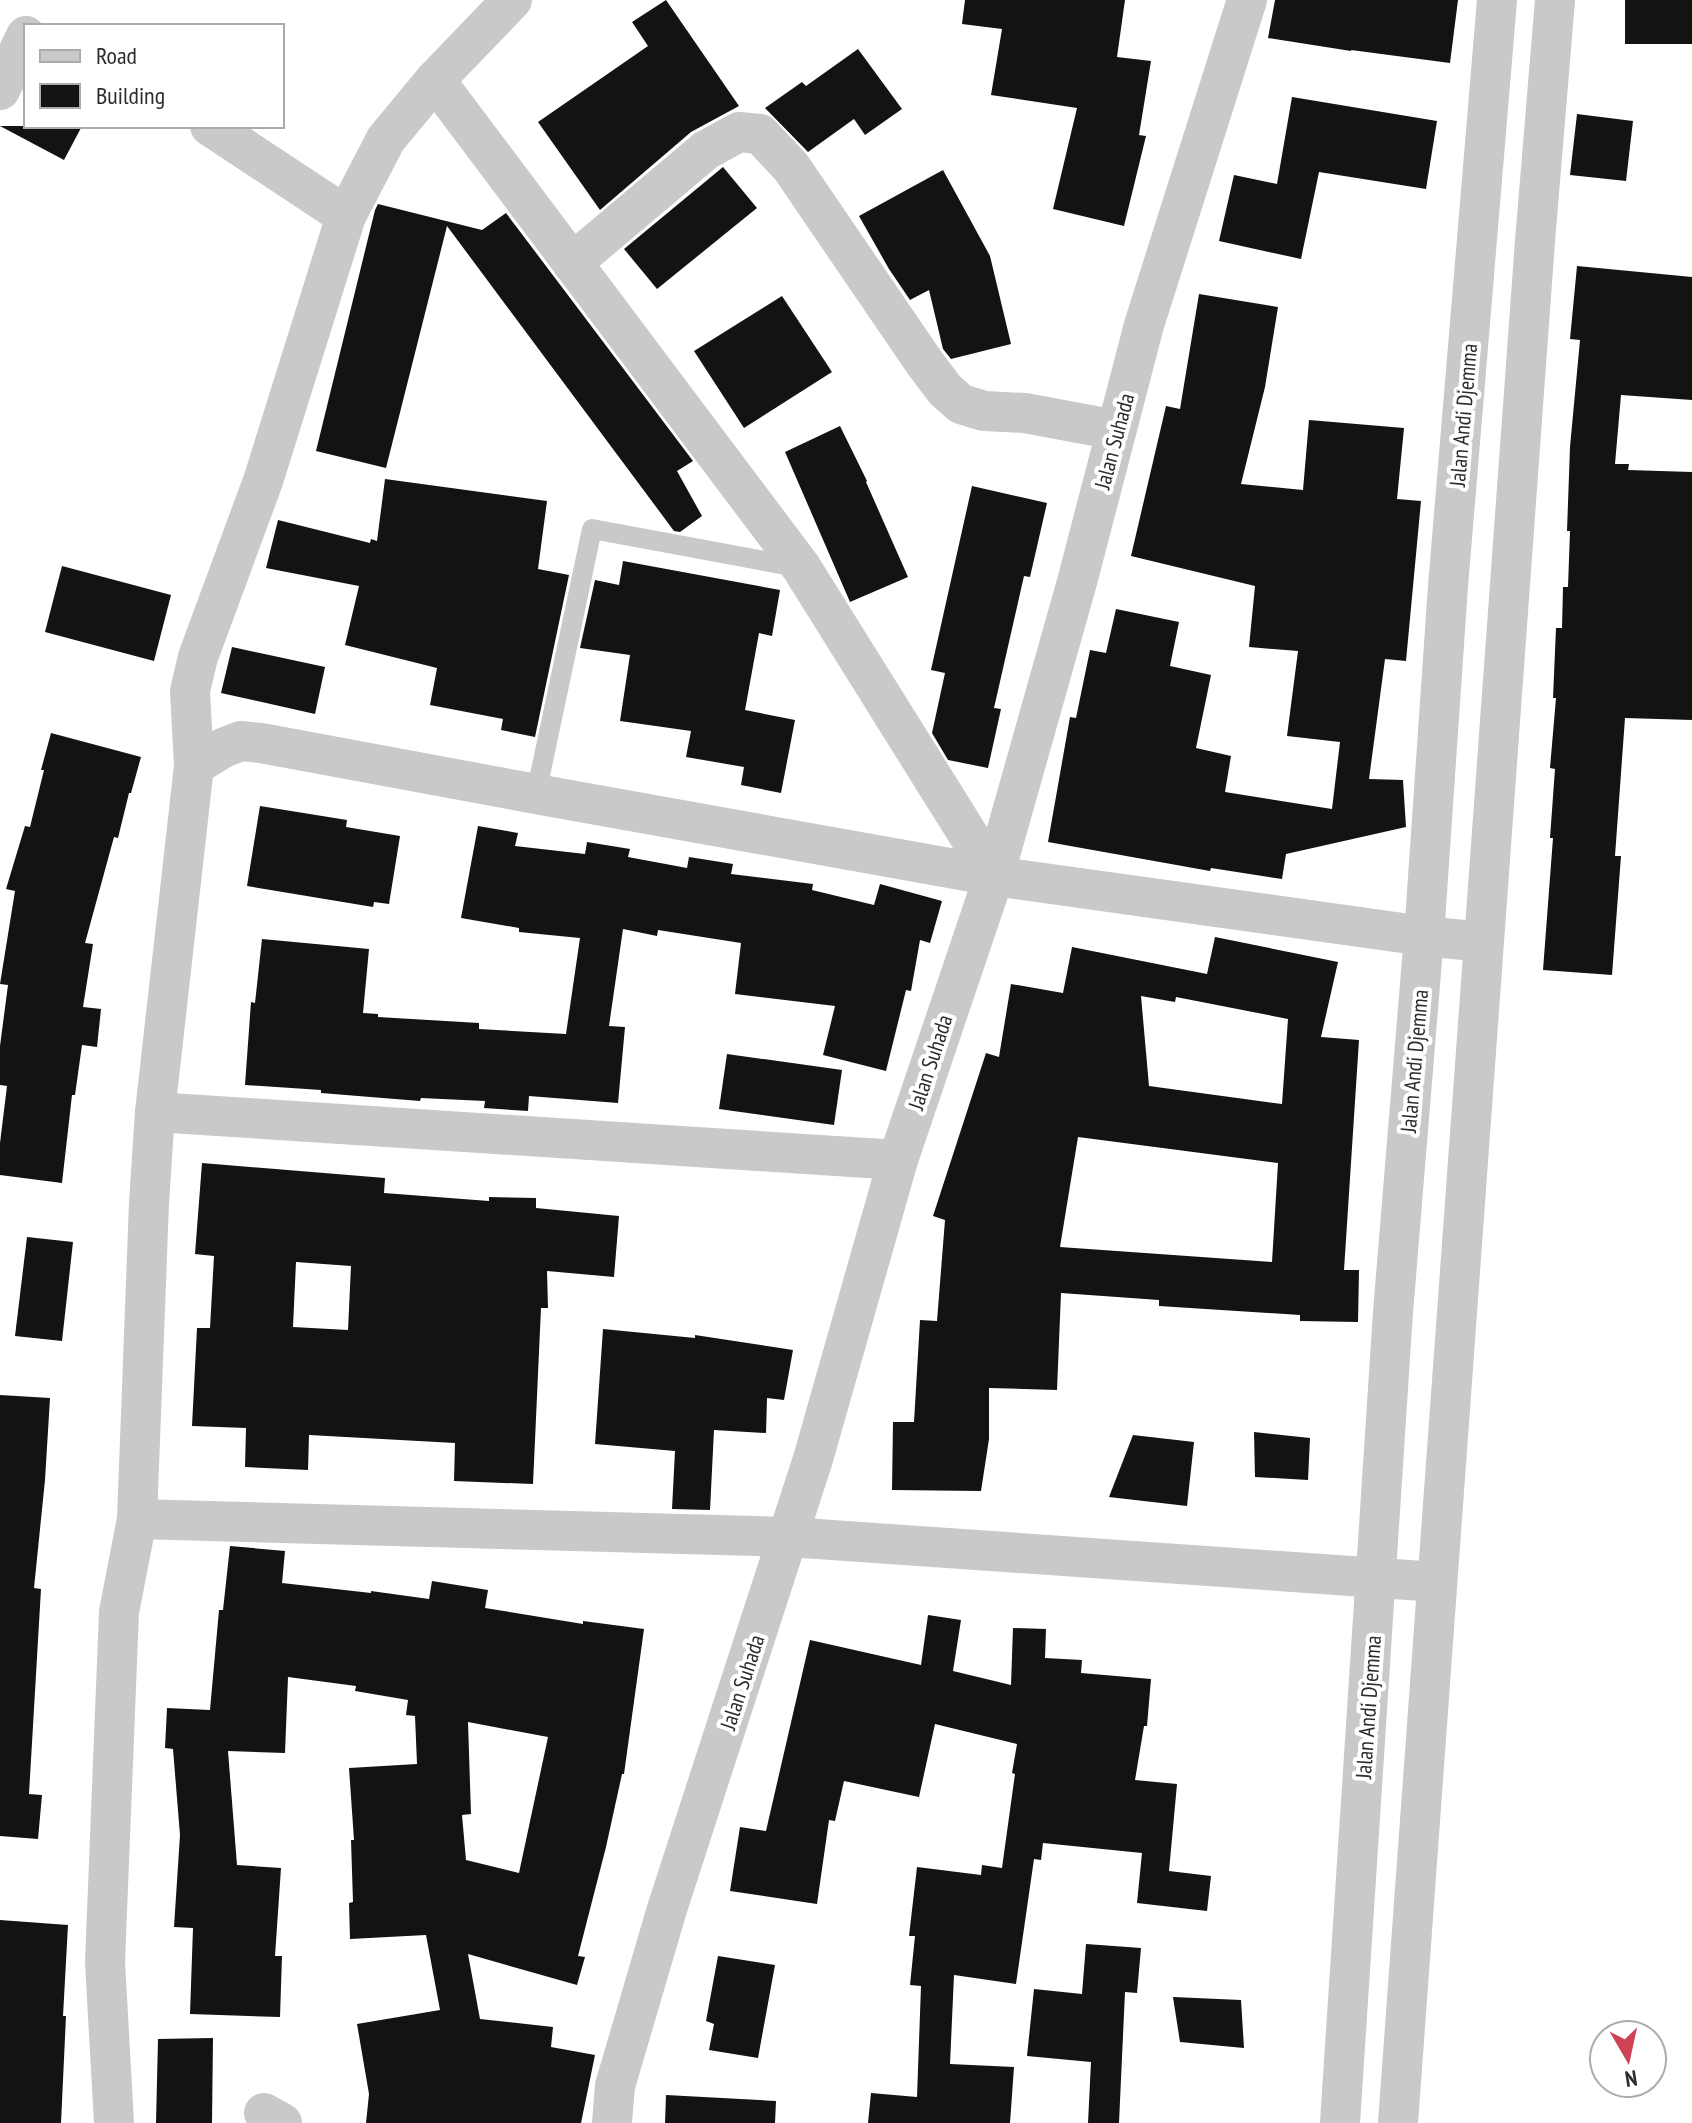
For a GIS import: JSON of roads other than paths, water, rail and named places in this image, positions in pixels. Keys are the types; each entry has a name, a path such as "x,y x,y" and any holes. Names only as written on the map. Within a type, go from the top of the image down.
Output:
{"street":[{"path":"114,2123 105,1962 119,1612 137,1519 155,1112 194,766 190,691 198,657 263,481 346,216 386,139 435,80 512,0"},
{"name":"Jalan Suhada","path":"612,2123 615,2086 667,1909 818,1444 898,1160 994,876 1073,596 1144,325 1247,0"},
{"name":"Jalan Andi Djemma","path":"1340,2123 1393,1312 1424,936 1448,586 1497,0"},
{"path":"1398,2123 1555,0"},
{"path":"0,22 24,34"},
{"path":"0,90 24,39"},
{"path":"435,80 801,567 994,876"},
{"path":"1490,99 1547,101"},
{"path":"213,128 346,216"},
{"path":"572,263 706,150 739,132 760,134 791,167 924,362 945,390 961,404 984,411 1025,413 1116,430"},
{"path":"194,766 241,741 261,743 994,876 1483,942"},
{"path":"155,1112 898,1160"},
{"path":"137,1519 789,1537 1437,1582"}],"lane":[{"path":"536,794 592,529 801,567"}]}
